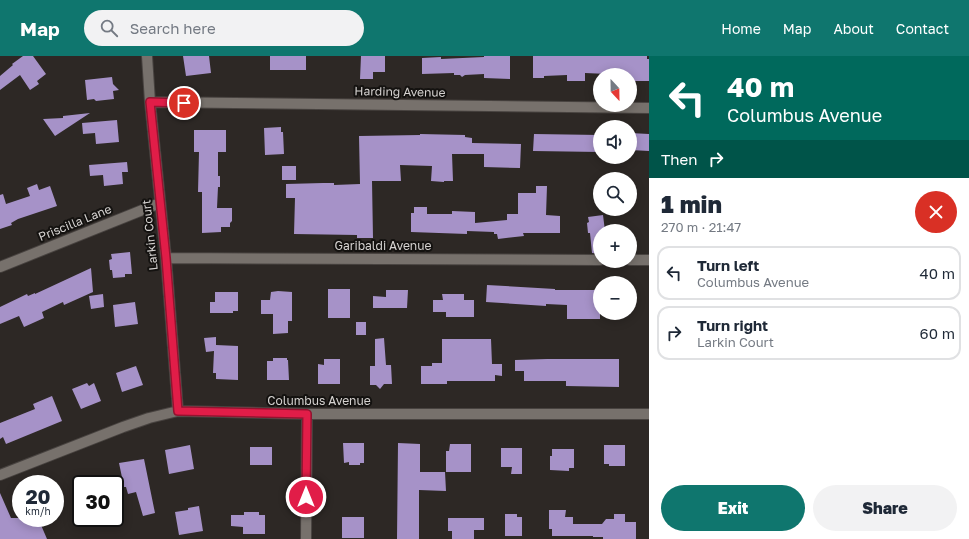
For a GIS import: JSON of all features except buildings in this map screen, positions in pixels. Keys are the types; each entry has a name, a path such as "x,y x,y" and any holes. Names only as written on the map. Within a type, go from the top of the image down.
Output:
{"street":[{"name":"Larkin Court","path":"147,56 150,102 166,258 178,411"},
{"name":"Harding Avenue","path":"150,102 649,108"},
{"name":"Priscilla Lane","path":"0,267 160,203"},
{"name":"Garibaldi Avenue","path":"166,258 593,260"},
{"path":"637,260 649,260"},
{"name":"Columbus Avenue","path":"0,476 123,426 178,411 307,414 649,414"},
{"path":"306,539 307,414"}],"route":[{"path":"184,103 150,102 166,258 178,411 307,414 306,497"}]}
